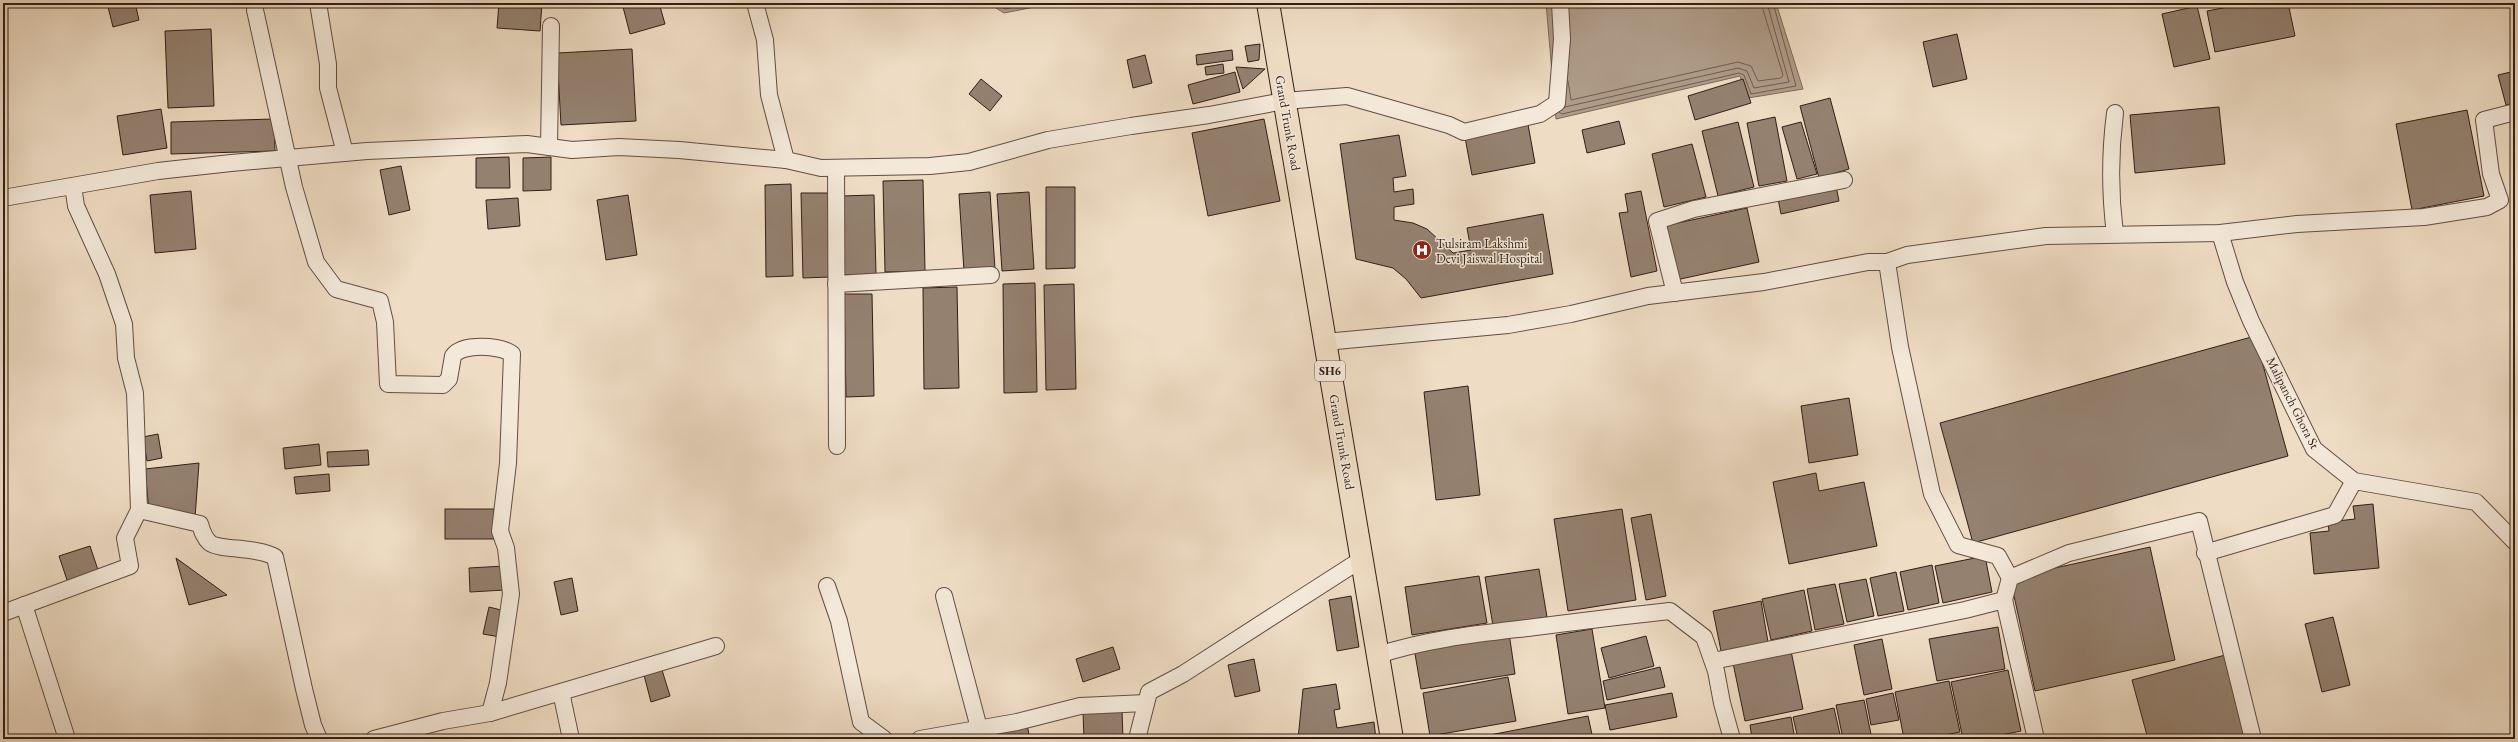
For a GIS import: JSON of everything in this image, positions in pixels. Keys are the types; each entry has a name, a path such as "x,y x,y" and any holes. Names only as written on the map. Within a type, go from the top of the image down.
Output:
{"main road":[{"name":"Grand Trunk Road","path":"1268,3 1392,739"}],"street":[{"path":"318,3 328,64 328,88 345,153"},
{"path":"755,3 765,40 769,95 786,160"},
{"path":"3,198 158,171 345,153 527,144 572,150 619,147 679,150 786,160 821,168 930,166 968,162 1048,140 1209,115 1284,101 1347,96 1373,102 1464,132 1540,114 1556,103 1562,39 1560,3"},
{"path":"255,10 288,158 316,262 336,289 380,301 385,322 388,384 444,385 449,379 453,356 460,350 496,347 512,354 508,463 500,532 506,548 511,594 498,683 490,713"},
{"path":"549,147 551,26"},
{"path":"1325,342 1508,325 1571,314 1648,296 1764,282 1868,262 1887,262 1907,255 2046,236 2220,233 2377,218 2424,217 2487,207 2500,200 2492,174 2484,120 2515,112"},
{"path":"2115,113 2112,143 2112,212 2115,234"},
{"path":"836,168 837,446"},
{"path":"1675,293 1657,221 1694,209 1844,180"},
{"path":"3,613 60,594 130,566 125,538 140,510 135,393 126,358 124,324 107,274 76,206 73,186"},
{"name":"Malipanch Ghora St","path":"2220,233 2235,282 2251,321 2314,449 2354,481 2476,502 2513,536"},
{"path":"1887,262 1900,347 1932,494 1958,545 1998,556 2010,578 2004,600 2036,739"},
{"path":"836,284 991,275"},
{"path":"2205,553 2335,514 2354,481"},
{"path":"140,510 200,524 204,536 212,544 266,552 275,557 304,689 313,725 319,739"},
{"path":"2010,578 2069,553 2199,521 2205,553 2228,633 2253,739"},
{"path":"1137,739 1149,692 1189,670 1362,559"},
{"path":"827,586 839,621 861,722 884,739"},
{"path":"944,596 979,728"},
{"path":"1713,661 1966,610 2004,600"},
{"path":"24,605 67,739"},
{"path":"1378,655 1413,644 1450,637 1607,617 1670,612 1704,637 1713,661 1732,739"},
{"path":"374,739 443,721 490,713 716,646"},
{"path":"561,692 571,739"},
{"path":"920,739 1017,722 1080,706 1146,703"}],"water":[{"path":"988,3 1055,3 1004,13"},
{"path":"1546,3 1776,3 1803,89 1748,98 1740,76 1556,119"}],"building":[{"path":"107,3 135,3 139,20 113,27"},
{"path":"499,3 542,3 540,31 497,28"},
{"path":"622,3 659,3 665,24 630,34"},
{"path":"2249,3 2288,3 2295,36 2215,52 2207,11"},
{"path":"2197,6 2210,59 2174,67 2162,14"},
{"path":"211,29 214,106 168,108 165,31"},
{"path":"1957,34 1967,79 1933,87 1923,42"},
{"path":"1260,44 1259,60 1248,62 1245,46"},
{"path":"632,49 636,121 561,125 557,53"},
{"path":"1232,50 1233,60 1197,65 1196,55"},
{"path":"1145,55 1152,83 1133,88 1127,60"},
{"path":"1223,64 1224,73 1206,75 1205,67"},
{"path":"1236,67 1265,69 1243,89"},
{"path":"2515,71 2515,103 2506,105 2498,75"},
{"path":"1235,72 1240,92 1193,104 1188,85"},
{"path":"981,79 1002,96 990,111 969,94"},
{"path":"1743,79 1751,103 1695,120 1688,96"},
{"path":"1830,98 1849,169 1819,178 1800,106"},
{"path":"2219,107 2225,164 2135,173 2130,115"},
{"path":"161,109 167,148 123,155 117,116"},
{"path":"2467,110 2484,196 2412,210 2396,124"},
{"path":"1775,117 1787,181 1759,186 1747,123"},
{"path":"274,119 275,151 171,154 171,122"},
{"path":"1264,119 1280,201 1208,216 1192,133"},
{"path":"1527,119 1535,163 1472,175 1464,132"},
{"path":"1619,121 1625,144 1587,153 1582,130"},
{"path":"1738,122 1754,187 1718,196 1702,131"},
{"path":"1801,122 1817,174 1797,179 1782,127"},
{"path":"1399,135 1406,176 1393,178 1394,192 1413,189 1414,204 1394,207 1394,220 1413,223 1427,229 1453,253 1471,250 1467,228 1543,214 1553,274 1421,298 1406,279 1393,268 1356,259 1340,144"},
{"path":"1692,144 1706,197 1664,207 1652,154"},
{"path":"509,157 510,188 476,188 476,158"},
{"path":"551,157 551,190 523,191 523,158"},
{"path":"401,166 410,210 389,215 380,170"},
{"path":"923,180 925,271 885,272 883,181"},
{"path":"791,184 793,276 766,277 765,185"},
{"path":"1836,186 1839,201 1781,214 1778,199"},
{"path":"1046,187 1075,187 1075,268 1046,269"},
{"path":"191,191 196,249 155,253 150,195"},
{"path":"1641,191 1657,271 1631,277 1619,213 1628,212 1625,194"},
{"path":"990,192 995,269 964,271 959,194"},
{"path":"1029,192 1034,269 1002,271 997,194"},
{"path":"801,193 828,193 830,277 803,278"},
{"path":"628,195 637,255 606,260 597,200"},
{"path":"874,195 876,274 842,275 841,196"},
{"path":"518,198 520,226 488,229 486,200"},
{"path":"1747,208 1759,262 1676,280 1664,226"},
{"path":"1035,283 1037,392 1004,393 1003,284"},
{"path":"1074,284 1076,389 1046,390 1044,285"},
{"path":"957,287 959,388 924,389 923,288"},
{"path":"844,294 872,294 874,396 846,397"},
{"path":"2255,336 2288,456 1973,543 1940,423"},
{"path":"1468,386 1480,495 1436,500 1424,392"},
{"path":"1849,398 1858,455 1809,463 1801,406"},
{"path":"158,434 162,458 147,461 143,437"},
{"path":"319,444 321,465 285,469 283,448"},
{"path":"368,450 369,465 328,467 327,452"},
{"path":"199,463 195,518 149,511 145,469"},
{"path":"1816,473 1819,491 1864,482 1877,546 1789,564 1773,482"},
{"path":"329,474 330,491 296,494 294,477"},
{"path":"2373,504 2379,568 2314,574 2310,533 2329,531 2328,522 2355,519 2353,506"},
{"path":"445,509 494,509 494,539 445,539"},
{"path":"1622,509 1636,600 1568,611 1554,519"},
{"path":"1651,514 1666,596 1646,600 1631,518"},
{"path":"90,546 99,573 68,583 59,556"},
{"path":"2150,547 2175,660 2035,691 2010,578"},
{"path":"1985,556 1992,592 1943,603 1935,566"},
{"path":"176,558 227,595 189,605"},
{"path":"1932,565 1939,603 1908,610 1900,572"},
{"path":"504,566 505,590 470,592 469,568"},
{"path":"1539,569 1547,617 1493,626 1485,577"},
{"path":"1896,572 1904,611 1878,616 1870,578"},
{"path":"1479,576 1487,623 1412,635 1405,587"},
{"path":"572,578 578,611 561,615 554,582"},
{"path":"1866,579 1874,616 1847,622 1839,584"},
{"path":"1835,584 1844,624 1815,630 1807,589"},
{"path":"1804,590 1812,631 1771,640 1762,599"},
{"path":"3,592 10,610 3,613"},
{"path":"1351,596 1359,647 1337,651 1329,600"},
{"path":"1761,601 1768,642 1721,651 1713,611"},
{"path":"489,607 505,611 500,637 483,634"},
{"path":"2333,617 2350,685 2322,692 2305,624"},
{"path":"1998,627 2005,669 1937,681 1929,639"},
{"path":"1592,629 1605,708 1568,714 1556,635"},
{"path":"1509,633 1515,674 1421,689 1414,648"},
{"path":"1646,636 1654,666 1609,678 1601,648"},
{"path":"1882,639 1892,689 1864,695 1854,645"},
{"path":"1113,647 1120,669 1083,682 1076,659"},
{"path":"1791,651 1803,709 1745,721 1733,663"},
{"path":"2229,654 2252,739 2148,739 2132,680"},
{"path":"1254,659 1260,691 1235,697 1228,665"},
{"path":"1660,667 1665,687 1607,700 1603,681"},
{"path":"662,670 670,696 651,702 644,675"},
{"path":"2008,670 2021,731 1982,739 1963,739 1951,682"},
{"path":"1508,677 1516,721 1430,736 1423,693"},
{"path":"1949,681 1960,732 1924,739 1904,739 1895,692"},
{"path":"1336,684 1340,709 1334,710 1337,728 1374,722 1376,739 1298,739 1303,689"},
{"path":"1672,693 1677,717 1610,730 1605,705"},
{"path":"1893,693 1899,720 1871,725 1866,699"},
{"path":"1864,700 1872,739 1843,739 1836,705"},
{"path":"1834,708 1841,739 1798,739 1793,717"},
{"path":"1122,710 1123,739 1084,739 1083,712"},
{"path":"1588,716 1593,739 1469,739"},
{"path":"1791,717 1795,739 1752,739 1750,725"},
{"path":"1027,725 1030,739 995,739 994,731"}],"place":[{"name":"Tulsiram Lakshmi Devi Jaiswal Hospital","path":"1422,250"}]}
